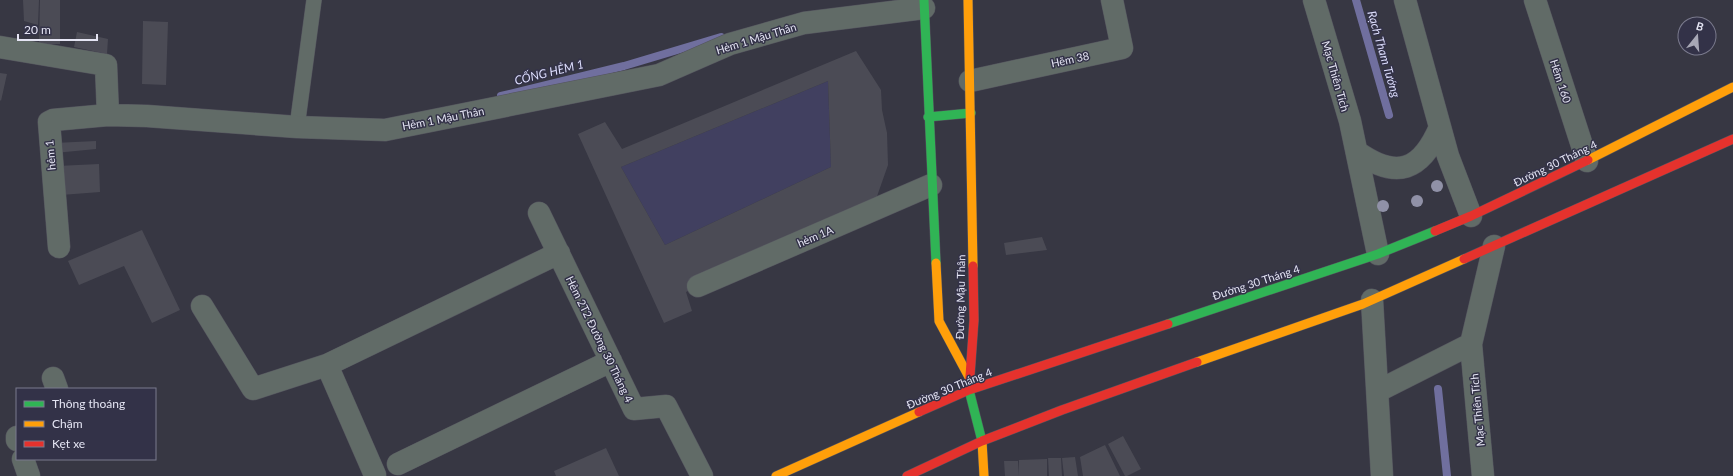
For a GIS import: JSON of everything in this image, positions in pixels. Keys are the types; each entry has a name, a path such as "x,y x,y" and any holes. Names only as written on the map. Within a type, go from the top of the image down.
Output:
{"main road":[{"name":"Đường Mậu Thân","path":"968,0 974,320 969,377"},
{"name":"Đường Mậu Thân","path":"924,4 931,185 939,321 969,377"},
{"name":"Đường 30 Tháng 4","path":"776,476 969,390 1378,254 1471,216 1587,161 1733,87"},
{"path":"928,117 970,113"},
{"path":"906,476 982,440 1372,300 1733,140"},
{"path":"969,377 969,390 982,440 984,476"}],"street":[{"name":"Hẽm 38","path":"970,81 1122,48 1112,0"},
{"name":"Mạc Thiên Tích","path":"1314,0 1350,122 1378,254"},
{"path":"1405,0 1448,156 1471,216"},
{"name":"Hẽm 160","path":"1535,0 1587,161"},
{"name":"Hẻm 1 Mậu Thân","path":"108,116 147,116 385,130 659,74 730,44 804,23 924,4"},
{"path":"0,47 106,65 108,116"},
{"name":"hẻm 1","path":"59,247 49,122 53,120 108,116"},
{"path":"1357,152 1372,163 1390,168 1410,166 1422,158 1433,145 1440,127"},
{"name":"hẻm 1A","path":"698,286 931,185"},
{"name":"Hẻm 2T2 Đường 30 Tháng 4","path":"539,213 634,409 666,406 702,476"},
{"name":"Mạc Thiên Tích","path":"1483,476 1471,344 1494,246"},
{"path":"202,306 253,389 327,365 559,253"},
{"path":"1372,300 1382,476"},
{"path":"1378,391 1471,344"},
{"path":"327,365 383,473 611,361"},
{"path":"23,460 29,476"}],"lane":[{"path":"297,126 314,0"}],"shaded area":[{"path":"828,81 831,167 665,245 621,167"}],"building":[{"path":"23,0 39,0 38,25 24,21"},
{"path":"40,0 60,0 60,44 39,44"},
{"path":"143,21 168,22 166,85 142,84"},
{"path":"77,32 108,39 107,54 74,47"},
{"path":"856,51 881,90 882,110 887,133 888,165 875,202 686,292 692,311 664,323 578,134 605,122 622,149","holes":["828,81 831,167 665,245 621,167"]},
{"path":"0,73 7,74 1,101 0,100"},
{"path":"96,141 96,149 55,153 54,143"},
{"path":"99,164 100,192 61,195 57,166"},
{"path":"142,230 180,310 152,323 124,266 79,285 68,261"},
{"path":"1042,237 1047,250 1006,255 1004,243"},
{"path":"1123,436 1141,469 1127,476 1125,476 1108,444"},
{"path":"1105,445 1120,476 1083,476 1080,457"},
{"path":"606,448 619,476 556,476 554,471"},
{"path":"1075,457 1078,476 1064,476 1062,458"},
{"path":"1048,458 1061,458 1062,476 1049,476"},
{"path":"1047,459 1047,476 1019,476 1019,460"},
{"path":"1004,461 1018,461 1019,476 1005,476"}],"waterway":[{"name":"Rạch Tham Tướng","path":"1356,0 1389,115"},
{"name":"CỐNG HẺM 1","path":"501,96 624,66 721,37"},
{"name":"Rạch Tham Tướng","path":"1438,389 1447,476"}],"traffic: fast":[{"path":"924,0 936,263"},
{"path":"928,117 971,113"},
{"path":"1168,324 1378,254 1435,231"},
{"path":"969,390 982,441"}],"traffic: slow":[{"path":"968,0 973,266"},
{"path":"1588,160 1733,87"},
{"path":"1197,362 1363,304 1464,259"},
{"path":"936,263 939,321 969,377"},
{"path":"776,476 919,412"},
{"path":"982,441 984,476"}],"traffic: jam":[{"path":"1464,259 1733,139"},
{"path":"1435,231 1471,216 1588,160"},
{"path":"969,390 974,320 973,266"},
{"path":"919,412 969,390 1168,324"},
{"path":"907,476 982,441 1062,410 1197,362"}]}
